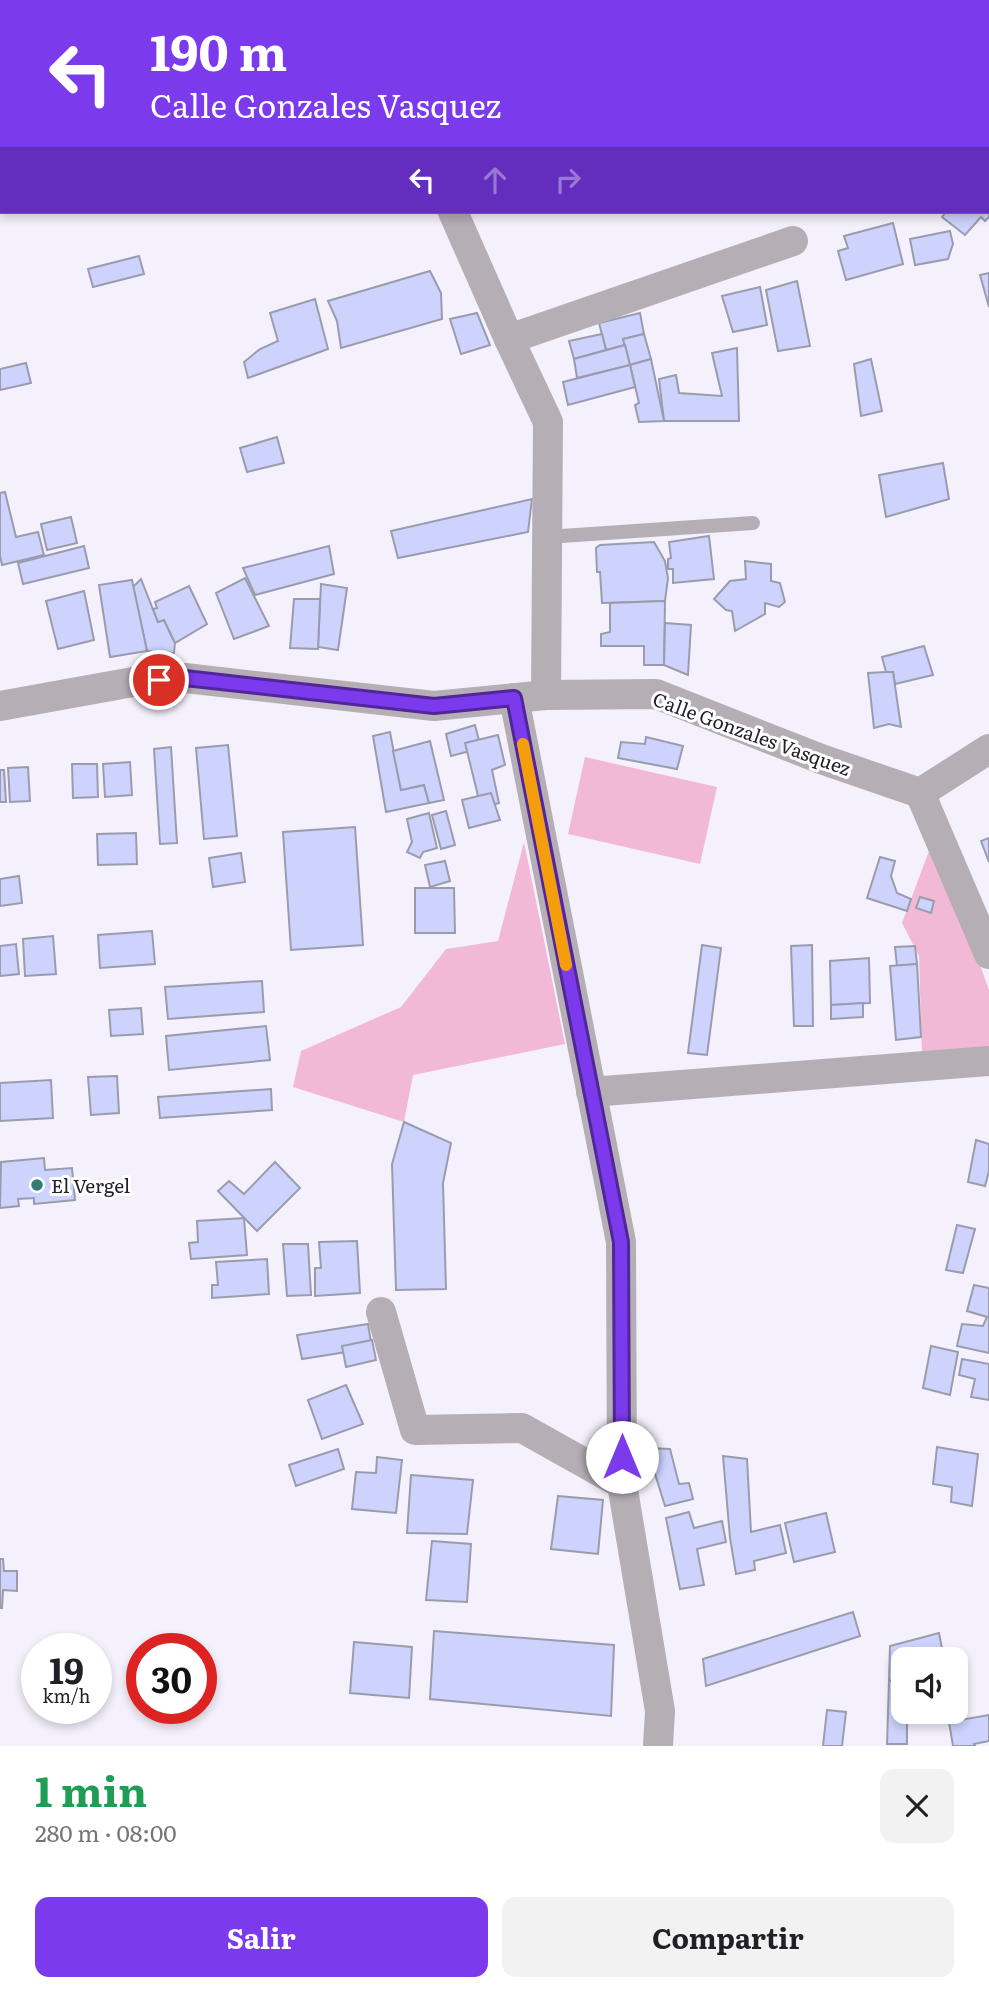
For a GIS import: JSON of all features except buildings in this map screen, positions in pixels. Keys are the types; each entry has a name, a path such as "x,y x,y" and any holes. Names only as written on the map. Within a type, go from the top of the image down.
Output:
{"street":[{"path":"454,214 548,422 546,695"},
{"path":"509,339 793,242"},
{"name":"Calle Gonzales Vasquez","path":"0,706 133,682 185,678 434,706 546,695 656,694 821,759 919,793"},
{"path":"514,698 621,1242 622,1484 660,1711 658,1746"},
{"path":"989,749 919,793 989,954"},
{"path":"591,1092 989,1061"},
{"path":"381,1312 415,1430 522,1428 622,1484"}],"lane":[{"path":"547,537 753,523"}],"shaded area":[{"path":"585,757 717,787 700,864 568,834"},
{"path":"524,842 565,1044 413,1075 404,1122 293,1087 301,1051 401,1007 446,949 498,941"},
{"path":"929,851 989,990 989,1048 922,1052 919,956 902,923"}],"slow traffic":[{"path":"523,744 566,965"}],"place":[{"name":"El Vergel","path":"37,1185"}],"route":[{"path":"159,680 185,678 434,706 514,698 621,1242 622,1457"}]}
